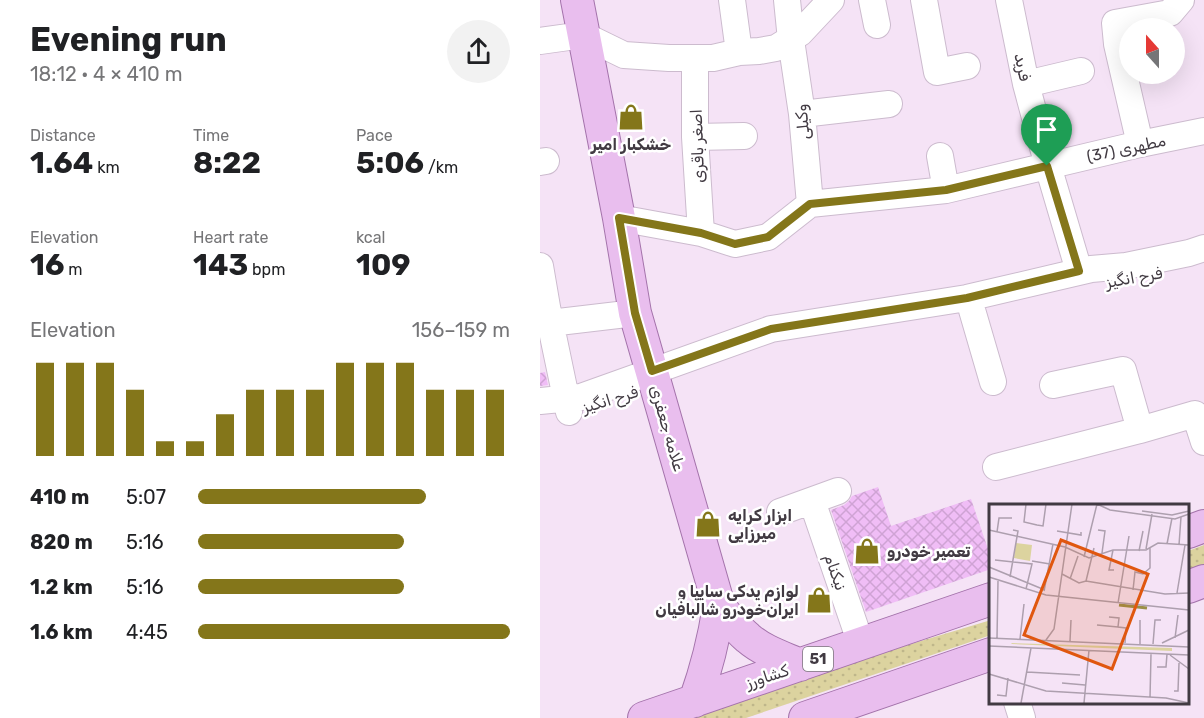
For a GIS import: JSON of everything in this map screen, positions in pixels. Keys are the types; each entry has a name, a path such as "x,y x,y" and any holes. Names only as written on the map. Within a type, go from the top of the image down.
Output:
{"main road":[{"name":"علامه جعفری","path":"577,0 635,313 719,606 735,627 749,639 800,665"},
{"path":"1189,532 1204,526"},
{"path":"1189,587 1204,581"},
{"name":"کشاورز","path":"644,718 989,600"},
{"name":"علامه جعفری","path":"695,701 715,634 719,606"},
{"path":"805,718 989,655"}],"street":[{"path":"732,0 739,52"},
{"name":"وکیلی","path":"787,0 802,114 810,204"},
{"path":"540,41 583,35 624,56 713,58 739,52 776,48 800,33 831,0"},
{"path":"924,0 937,72 967,66"},
{"name":"فرید","path":"1009,0 1026,84 1047,166 1079,271"},
{"path":"1140,144 1117,44 1115,23 1138,10 1170,13 1181,0"},
{"name":"اصغر باقری","path":"695,58 695,137 701,233"},
{"path":"1026,84 1081,71"},
{"path":"802,114 889,104"},
{"name":"مطهری (37)","path":"810,204 946,190 1204,131"},
{"path":"695,137 744,136"},
{"path":"940,156 946,190"},
{"path":"619,218 701,233 735,244 768,237 810,204"},
{"path":"540,401 567,405 581,397 654,378 771,329 967,298 1091,268 1126,266 1204,248"},
{"name":"فرح انگیز","path":"654,378 744,352 1010,303 1083,284 1116,283 1186,267 1204,260"},
{"path":"540,266 550,370 567,405"},
{"path":"972,310 993,381"},
{"path":"546,313 635,313"},
{"path":"1053,385 1123,370 1140,430"},
{"name":"فرح انگیز","path":"540,414 567,405"},
{"path":"996,467 1195,414 1204,442"},
{"path":"780,512 838,490"},
{"name":"نیکنام","path":"812,501 861,644"},
{"path":"1017,703 1022,718"}],"shaded area":[{"path":"1204,545 1204,565 1189,571 1189,551"},
{"path":"989,621 989,636 746,718 683,718"}],"building":[{"path":"545,372 548,385 540,386 540,373"},
{"path":"878,487 891,526 971,499 989,552 989,570 866,612 831,510 844,505 852,496"}],"place":[{"name":"خشکبار امیر","path":"631,117"},
{"name":"ابزار کرایه میرزایی","path":"708,524"},
{"name":"تعمیر خودرو","path":"867,551"},
{"name":"لوازم یدکی سایپا و ایران‌خودرو شالبافیان","path":"819,600"}],"route":[{"path":"1047,166 1079,271 967,298 771,329 652,371 635,313 619,218 701,233 735,244 768,237 810,204 946,190 1047,166"}]}
